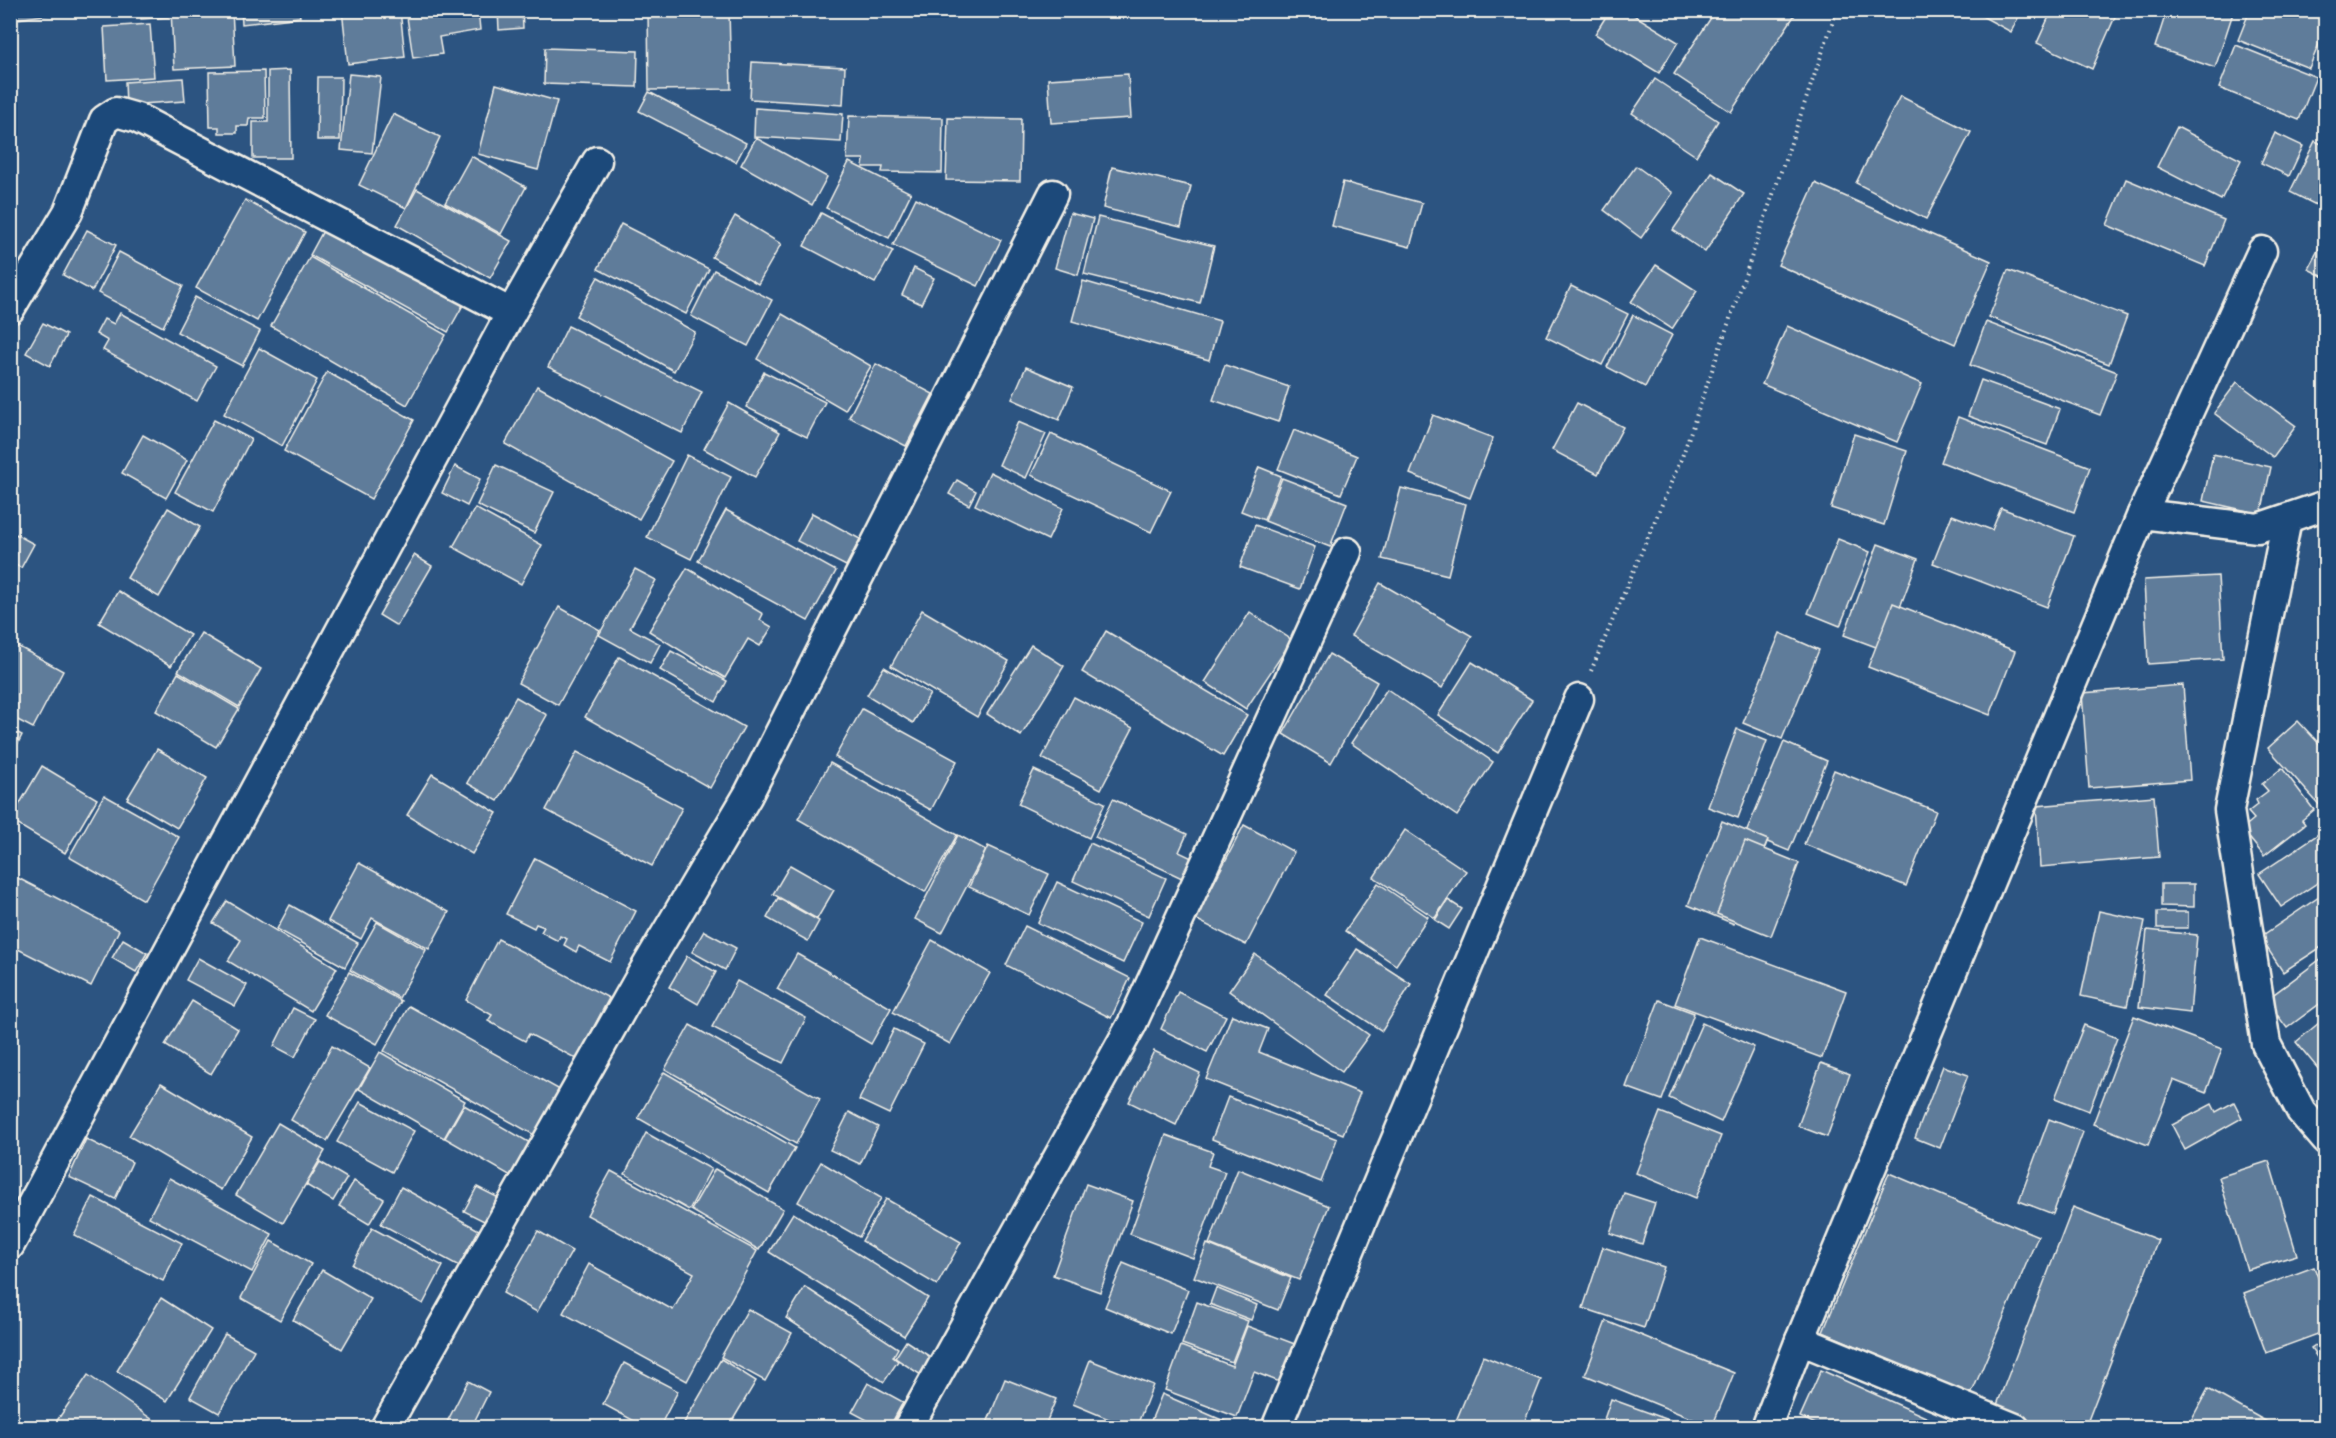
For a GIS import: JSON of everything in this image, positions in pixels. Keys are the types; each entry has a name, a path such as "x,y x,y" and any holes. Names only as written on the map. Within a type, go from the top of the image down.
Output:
{"street":[{"path":"10,309 68,213 104,120 116,112 137,118 511,313"},
{"path":"10,1245 511,313 597,161"},
{"path":"385,1428 639,980 748,795 1053,194"},
{"path":"1766,1428 1800,1340 2142,514 2262,251"},
{"path":"2142,514 2258,528 2325,505"},
{"path":"2287,519 2229,810 2266,1044 2301,1111 2325,1140"},
{"path":"908,1428 1132,1023 1347,552"},
{"path":"1276,1428 1579,699"},
{"path":"1800,1340 2015,1428"}],"path":[{"path":"1579,699 1682,457 1837,10"}],"building":[{"path":"10,10 79,10 11,20"},
{"path":"140,10 168,10 168,17 141,19"},
{"path":"171,10 232,10 235,66 174,69"},
{"path":"241,10 299,10 300,17 242,24"},
{"path":"342,10 400,10 405,57 348,64"},
{"path":"406,10 478,10 480,30 439,37 442,54 413,58"},
{"path":"498,10 522,10 523,28 499,30"},
{"path":"648,10 729,10 731,89 649,90"},
{"path":"960,10 1025,10 1025,12 960,13"},
{"path":"1610,10 1626,10 1678,42 1659,73 1595,34"},
{"path":"1716,10 1798,10 1731,112 1674,74"},
{"path":"1971,10 2022,10 2011,32"},
{"path":"2052,10 2118,10 2092,69 2037,43"},
{"path":"2167,10 2234,10 2215,68 2155,47"},
{"path":"2250,10 2326,10 2326,27 2309,68 2238,40"},
{"path":"150,24 154,77 107,80 104,27"},
{"path":"2236,45 2316,77 2299,120 2219,88"},
{"path":"545,48 638,51 637,87 544,84"},
{"path":"752,62 845,67 843,105 750,99"},
{"path":"290,70 291,158 253,158 253,122 268,122 268,71"},
{"path":"264,71 265,118 249,118 248,126 237,126 237,133 219,133 219,127 210,127 209,72"},
{"path":"349,74 381,77 372,153 341,150"},
{"path":"1128,74 1131,118 1051,123 1048,79"},
{"path":"318,77 341,77 340,140 317,140"},
{"path":"183,78 185,101 126,105 125,82"},
{"path":"1655,79 1718,121 1696,156 1632,113"},
{"path":"496,84 557,101 538,170 478,154"},
{"path":"649,92 746,143 736,162 639,111"},
{"path":"1900,96 1971,132 1926,219 1856,183"},
{"path":"755,108 843,114 841,142 754,137"},
{"path":"393,114 440,137 406,208 359,185"},
{"path":"849,116 943,118 942,173 882,172 883,167 863,167 864,159 847,159"},
{"path":"948,118 1021,119 1020,181 946,180"},
{"path":"2177,127 2241,160 2221,200 2157,167"},
{"path":"2275,133 2303,146 2289,176 2261,163"},
{"path":"756,138 827,177 812,205 741,165"},
{"path":"2315,141 2326,146 2326,210 2290,192"},
{"path":"471,156 526,187 501,234 445,203"},
{"path":"849,162 911,193 889,238 826,208"},
{"path":"1636,166 1673,193 1641,238 1604,210"},
{"path":"1112,167 1191,186 1181,227 1103,208"},
{"path":"1712,173 1744,194 1705,252 1673,230"},
{"path":"2126,179 2224,220 2205,266 2107,225"},
{"path":"1343,182 1422,203 1410,247 1332,226"},
{"path":"1815,183 1991,261 1955,344 1778,265"},
{"path":"417,189 511,241 490,278 397,225"},
{"path":"916,198 1001,240 978,286 893,245"},
{"path":"245,200 305,232 257,321 196,288"},
{"path":"10,207 16,261 10,261"},
{"path":"821,213 893,251 875,283 804,246"},
{"path":"1070,213 1093,219 1078,275 1055,268"},
{"path":"735,216 781,244 758,284 712,257"},
{"path":"1098,217 1214,246 1200,303 1084,274"},
{"path":"621,224 709,269 686,314 598,269"},
{"path":"324,229 463,305 448,332 310,255"},
{"path":"87,230 116,245 92,291 63,275"},
{"path":"2326,235 2326,278 2308,269"},
{"path":"119,252 183,286 163,327 98,293"},
{"path":"310,257 446,335 407,405 271,326"},
{"path":"1656,265 1697,291 1672,329 1631,302"},
{"path":"914,268 934,278 921,304 902,295"},
{"path":"714,270 772,300 748,346 691,316"},
{"path":"2008,270 2127,316 2109,364 1989,317"},
{"path":"598,277 695,332 674,371 576,316"},
{"path":"1083,281 1220,321 1209,360 1072,321"},
{"path":"1571,286 1628,314 1602,365 1546,337"},
{"path":"195,297 260,331 242,366 177,332"},
{"path":"120,313 216,366 197,401 103,350 108,341 96,334 104,319 114,324"},
{"path":"782,314 871,366 845,410 757,359"},
{"path":"1633,315 1672,335 1645,387 1607,367"},
{"path":"1986,322 2117,372 2100,415 1970,365"},
{"path":"43,323 66,335 50,366 26,353"},
{"path":"568,326 702,392 682,433 548,367"},
{"path":"1787,326 1922,384 1897,442 1762,384"},
{"path":"259,348 317,380 282,446 224,414"},
{"path":"876,364 933,394 906,446 849,417"},
{"path":"1225,365 1289,387 1278,422 1213,400"},
{"path":"1026,367 1073,387 1059,420 1012,399"},
{"path":"327,372 414,420 371,499 284,451"},
{"path":"764,372 825,402 807,437 746,407"},
{"path":"1981,380 2060,409 2047,445 1968,416"},
{"path":"2237,382 2296,426 2273,457 2214,413"},
{"path":"537,386 672,461 639,519 505,444"},
{"path":"729,403 780,432 755,477 704,449"},
{"path":"1577,403 1623,427 1598,474 1552,450"},
{"path":"1433,415 1493,438 1470,498 1410,474"},
{"path":"1958,417 2090,467 2074,512 1941,462"},
{"path":"214,420 251,439 213,512 175,492"},
{"path":"1018,422 1046,434 1026,478 999,465"},
{"path":"1294,430 1357,456 1341,494 1278,469"},
{"path":"1051,434 1171,491 1151,532 1031,475"},
{"path":"1854,434 1907,451 1884,525 1831,508"},
{"path":"143,435 187,460 166,498 122,473"},
{"path":"2213,454 2271,467 2261,514 2203,501"},
{"path":"687,455 731,477 691,559 647,537"},
{"path":"496,465 554,492 534,533 477,505"},
{"path":"455,466 480,479 467,506 442,493"},
{"path":"1259,467 1281,476 1264,520 1241,511"},
{"path":"990,472 1063,508 1048,540 975,505"},
{"path":"1282,478 1347,503 1330,547 1265,521"},
{"path":"957,480 976,491 969,505 949,494"},
{"path":"1401,488 1466,504 1448,575 1382,559"},
{"path":"168,508 200,527 159,597 127,578"},
{"path":"475,508 542,545 521,584 453,547"},
{"path":"2001,508 2074,536 2047,607 1933,563 1952,515 1992,530"},
{"path":"726,510 836,571 808,621 698,561"},
{"path":"812,513 860,539 846,566 797,541"},
{"path":"1255,525 1315,547 1300,589 1240,567"},
{"path":"10,531 34,544 21,568 10,562"},
{"path":"1838,539 1870,552 1840,626 1808,613"},
{"path":"1878,544 1918,559 1884,650 1844,635"},
{"path":"414,555 432,566 397,626 379,615"},
{"path":"687,568 763,614 760,620 772,627 760,646 748,639 725,678 649,631"},
{"path":"635,569 656,580 630,628 660,644 650,663 599,635"},
{"path":"2218,576 2223,659 2148,664 2144,580"},
{"path":"1380,583 1472,636 1442,688 1351,636"},
{"path":"118,591 190,635 171,666 99,623"},
{"path":"1893,603 2015,651 1990,715 1868,667"},
{"path":"559,607 600,630 558,705 518,683"},
{"path":"922,610 1009,661 977,717 891,666"},
{"path":"1250,612 1292,640 1246,709 1205,682"},
{"path":"1106,631 1247,715 1223,756 1082,672"},
{"path":"201,633 261,669 239,707 178,671"},
{"path":"1780,633 1819,650 1782,739 1743,723"},
{"path":"10,642 63,671 33,728 10,716"},
{"path":"1031,645 1064,666 1021,736 987,714"},
{"path":"671,651 727,681 716,702 660,670"},
{"path":"1329,654 1377,682 1331,763 1283,734"},
{"path":"619,657 744,727 710,788 585,717"},
{"path":"1472,662 1532,700 1498,753 1438,715"},
{"path":"884,667 930,694 913,723 867,695"},
{"path":"178,673 239,709 216,747 156,711"},
{"path":"2183,685 2190,780 2089,788 2082,693"},
{"path":"1387,689 1493,762 1457,816 1351,743"},
{"path":"516,697 547,715 498,801 467,783"},
{"path":"1074,697 1133,728 1101,789 1042,758"},
{"path":"862,709 957,761 931,810 835,757"},
{"path":"2326,711 2326,728 2317,717"},
{"path":"2298,721 2326,751 2326,807 2323,809 2268,748"},
{"path":"10,729 22,735 10,759"},
{"path":"1737,729 1767,741 1738,818 1708,807"},
{"path":"1784,742 1827,761 1789,851 1746,833"},
{"path":"157,749 207,778 177,828 127,799"},
{"path":"577,752 682,808 652,866 546,810"},
{"path":"830,763 957,835 925,892 798,819"},
{"path":"42,766 97,799 65,853 10,820"},
{"path":"2282,768 2314,810 2302,820 2305,824 2264,856 2242,829 2254,819 2248,812 2258,804 2256,800 2268,791 2262,784"},
{"path":"1034,770 1105,803 1089,838 1018,804"},
{"path":"1834,770 1936,811 1906,886 1804,844"},
{"path":"432,774 497,813 472,854 407,815"},
{"path":"104,795 179,837 144,900 69,857"},
{"path":"2154,796 2159,857 2040,867 2036,806"},
{"path":"1113,799 1187,834 1179,852 1196,860 1186,880 1095,837"},
{"path":"1722,821 1768,840 1734,924 1688,905"},
{"path":"1244,825 1294,852 1246,945 1195,919"},
{"path":"2326,829 2326,877 2281,907 2259,874"},
{"path":"1405,830 1466,871 1435,918 1374,877"},
{"path":"958,835 986,850 942,933 915,919"},
{"path":"1745,841 1799,863 1771,936 1717,914"},
{"path":"1090,843 1166,878 1149,916 1073,881"},
{"path":"988,846 1049,874 1029,915 969,887"},
{"path":"535,858 636,911 610,962 579,946 576,952 564,945 567,939 560,936 558,941 541,932 544,927 536,924 534,928 506,914"},
{"path":"359,863 449,912 429,949 372,918 361,939 328,921"},
{"path":"790,865 834,890 817,919 773,894"},
{"path":"10,874 119,930 91,986 10,945"},
{"path":"1057,882 1142,922 1123,963 1038,923"},
{"path":"1378,883 1428,917 1396,965 1345,931"},
{"path":"2161,884 2194,884 2194,907 2161,906"},
{"path":"2322,895 2326,900 2326,944 2283,972 2260,937"},
{"path":"778,898 819,921 808,941 767,918"},
{"path":"1448,900 1462,909 1449,929 1435,920"},
{"path":"227,901 337,968 311,1011 228,961 241,940 213,923"},
{"path":"290,905 358,943 345,967 277,929"},
{"path":"2099,911 2145,921 2127,1006 2081,996"},
{"path":"2157,912 2188,912 2188,928 2157,928"},
{"path":"377,922 426,950 399,998 350,970"},
{"path":"1025,926 1130,978 1111,1018 1006,965"},
{"path":"2147,930 2197,935 2190,1013 2139,1007"},
{"path":"704,931 736,948 725,970 692,952"},
{"path":"1700,937 1846,991 1822,1058 1675,1004"},
{"path":"123,939 147,953 136,972 112,958"},
{"path":"498,939 609,998 577,1059 529,1034 525,1041 488,1021 492,1015 466,1000"},
{"path":"932,940 990,973 950,1044 893,1012"},
{"path":"1357,949 1411,984 1382,1031 1327,995"},
{"path":"797,954 891,1008 871,1044 777,989"},
{"path":"1255,954 1369,1035 1342,1072 1229,991"},
{"path":"2326,955 2326,999 2287,1028 2266,1000"},
{"path":"687,956 716,972 698,1004 669,987"},
{"path":"198,958 247,985 235,1006 186,980"},
{"path":"349,972 401,1001 377,1044 325,1015"},
{"path":"737,981 806,1018 783,1063 712,1027"},
{"path":"1178,992 1226,1016 1207,1052 1161,1029"},
{"path":"1659,1000 1694,1013 1662,1100 1626,1087"},
{"path":"192,1001 238,1029 211,1074 165,1045"},
{"path":"409,1006 560,1090 536,1136 384,1051"},
{"path":"293,1008 315,1019 295,1057 274,1046"},
{"path":"1232,1015 1268,1029 1259,1052 1360,1093 1343,1134 1206,1079"},
{"path":"2134,1016 2222,1049 2206,1093 2173,1080 2148,1145 2093,1124"},
{"path":"2326,1017 2326,1074 2324,1076 2296,1042"},
{"path":"1702,1023 1754,1047 1721,1122 1669,1098"},
{"path":"690,1025 820,1099 796,1144 665,1069"},
{"path":"2084,1025 2117,1038 2089,1111 2055,1098"},
{"path":"894,1029 924,1044 889,1114 859,1100"},
{"path":"332,1046 370,1068 327,1141 291,1120"},
{"path":"1154,1051 1200,1073 1176,1125 1129,1102"},
{"path":"380,1052 465,1101 444,1138 359,1089"},
{"path":"1821,1063 1850,1074 1827,1137 1798,1126"},
{"path":"1943,1066 1968,1075 1940,1148 1915,1138"},
{"path":"664,1072 795,1148 769,1193 638,1118"},
{"path":"161,1083 252,1137 221,1190 129,1136"},
{"path":"1228,1097 1337,1139 1321,1182 1212,1139"},
{"path":"360,1102 414,1131 392,1172 337,1142"},
{"path":"2234,1102 2242,1118 2185,1150 2172,1125 2212,1104 2216,1112"},
{"path":"464,1105 539,1148 520,1181 445,1138"},
{"path":"849,1112 878,1127 860,1164 830,1150"},
{"path":"1660,1112 1721,1136 1696,1198 1636,1173"},
{"path":"2049,1119 2083,1132 2053,1214 2019,1201"},
{"path":"278,1123 325,1151 283,1223 236,1195"},
{"path":"646,1133 711,1169 689,1210 625,1174"},
{"path":"1166,1135 1213,1152 1208,1166 1225,1172 1193,1258 1130,1234"},
{"path":"86,1139 132,1162 115,1199 69,1177"},
{"path":"2269,1161 2297,1255 2247,1270 2219,1177"},
{"path":"320,1162 347,1178 333,1201 306,1185"},
{"path":"821,1162 881,1198 859,1237 798,1202"},
{"path":"715,1169 783,1209 759,1250 691,1210"},
{"path":"1238,1169 1329,1206 1299,1280 1209,1244"},
{"path":"611,1171 757,1251 687,1381 563,1313 589,1264 673,1310 694,1273 587,1215"},
{"path":"1889,1173 2038,1236 1971,1395 1823,1332"},
{"path":"169,1178 272,1234 252,1272 149,1217"},
{"path":"354,1181 384,1199 369,1224 339,1206"},
{"path":"1086,1184 1133,1201 1100,1292 1053,1275"},
{"path":"401,1187 479,1230 459,1266 381,1224"},
{"path":"477,1187 505,1201 492,1225 464,1211"},
{"path":"1624,1193 1655,1203 1642,1244 1610,1233"},
{"path":"93,1197 182,1243 163,1281 74,1235"},
{"path":"886,1199 961,1242 937,1285 862,1241"},
{"path":"2073,1207 2158,1240 2085,1428 2040,1428 1995,1410"},
{"path":"793,1213 928,1298 904,1336 769,1252"},
{"path":"372,1228 443,1266 423,1304 352,1265"},
{"path":"538,1231 572,1251 537,1312 503,1293"},
{"path":"271,1241 311,1264 280,1320 241,1298"},
{"path":"1207,1244 1291,1278 1278,1310 1194,1277"},
{"path":"1603,1247 1664,1267 1644,1328 1583,1308"},
{"path":"1123,1263 1188,1290 1171,1334 1105,1307"},
{"path":"2314,1267 2326,1298 2326,1331 2266,1353 2244,1293"},
{"path":"322,1270 371,1299 342,1349 293,1320"},
{"path":"805,1287 898,1348 893,1357 898,1361 884,1382 786,1318"},
{"path":"1216,1288 1257,1305 1251,1320 1210,1304"},
{"path":"161,1298 211,1330 167,1401 117,1371"},
{"path":"1197,1302 1248,1321 1232,1362 1182,1344"},
{"path":"748,1309 792,1333 765,1381 721,1357"},
{"path":"1606,1321 1734,1373 1712,1427 1585,1375"},
{"path":"1247,1326 1300,1346 1285,1384 1254,1372 1237,1417 1165,1390 1181,1346 1232,1366"},
{"path":"225,1334 254,1350 219,1413 190,1397"},
{"path":"2326,1339 2326,1370 2311,1349"},
{"path":"906,1341 932,1358 921,1375 895,1358"},
{"path":"1483,1356 1541,1380 1522,1428 1453,1428"},
{"path":"721,1359 756,1381 728,1428 681,1428"},
{"path":"1090,1360 1153,1385 1136,1428 1130,1428 1073,1404"},
{"path":"624,1363 678,1391 659,1428 647,1428 603,1404"},
{"path":"1821,1370 1950,1428 1884,1428 1873,1421 1870,1428 1824,1428 1800,1417"},
{"path":"88,1375 153,1420 148,1428 52,1428"},
{"path":"1005,1379 1056,1399 1044,1428 985,1428"},
{"path":"468,1381 489,1392 471,1428 444,1428"},
{"path":"868,1383 903,1402 889,1428 882,1428 852,1412"},
{"path":"2208,1389 2278,1428 2187,1428"},
{"path":"1162,1394 1240,1428 1148,1428"},
{"path":"1611,1399 1691,1428 1601,1428"}]}
